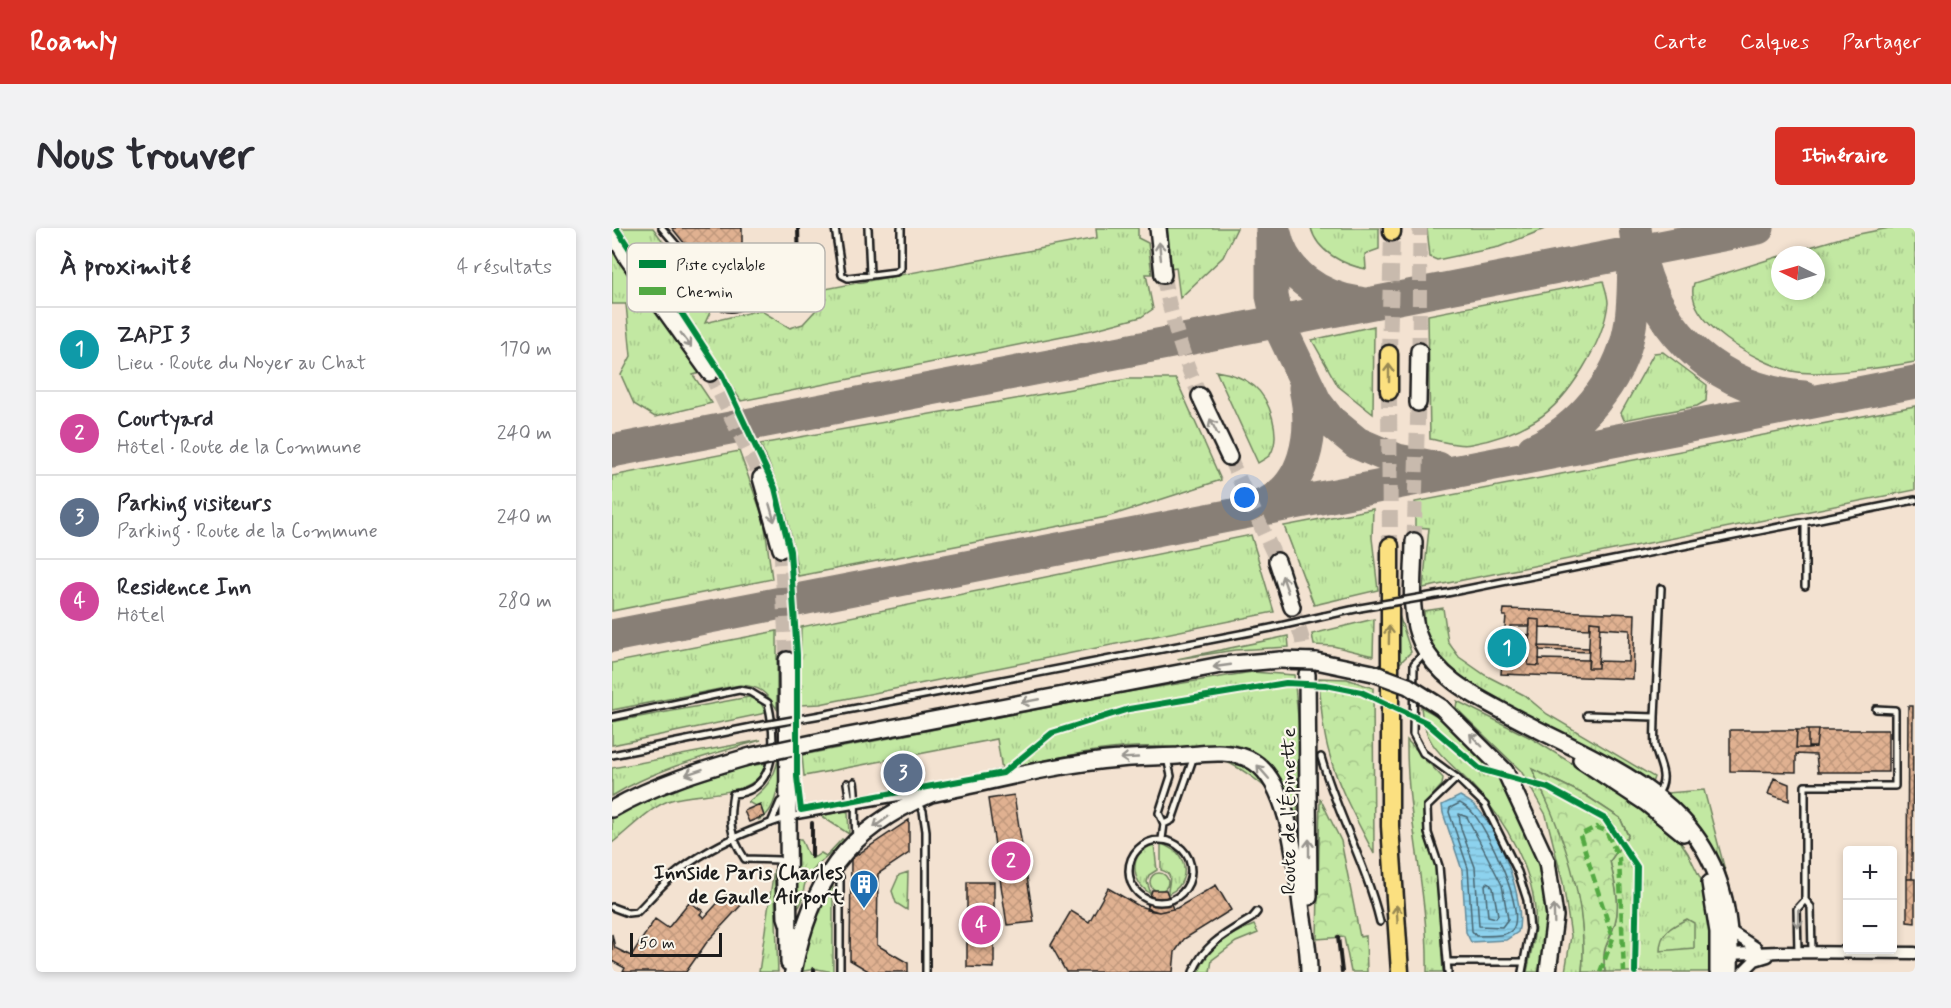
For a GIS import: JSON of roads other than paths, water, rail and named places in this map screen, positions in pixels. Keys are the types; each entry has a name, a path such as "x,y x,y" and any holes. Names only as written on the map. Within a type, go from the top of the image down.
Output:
{"main road":[{"path":"1158,228 1162,274"},
{"path":"612,231 627,257"},
{"path":"666,312 710,374"},
{"path":"1418,403 1419,351"},
{"path":"1389,354 1389,391"},
{"path":"1200,396 1229,457"},
{"path":"761,478 781,549"},
{"path":"1414,541 1414,620 1426,651 1437,669 1472,694 1525,724 1621,772 1656,796 1689,826 1707,849 1726,901 1730,931 1725,958"},
{"path":"1390,546 1390,826 1400,972"},
{"path":"1277,561 1293,607"},
{"path":"787,660 791,972"},
{"path":"612,808 639,794 695,772 751,756 1221,665 1280,660 1312,668 1373,673 1408,686 1441,707 1505,771 1547,862 1555,916 1548,972"},
{"name":"Route de l'Épinette","path":"1309,948 1312,668"},
{"path":"1525,724 1646,803 1682,833 1698,855 1714,897 1725,958 1731,972"},
{"path":"791,972 804,924 822,882 833,865 856,840 896,811 924,797 1072,765 1194,755 1244,757 1261,768 1272,782 1291,834 1309,948 1309,972"}],"street":[{"path":"1730,931 1756,948 1780,952"},
{"path":"1725,958 1756,948"},
{"path":"1725,958 1780,952 1915,953"},
{"path":"1743,972 1755,960 1780,952"}],"lane":[{"path":"662,228 675,243"},
{"path":"835,228 842,275 848,278 896,272 902,268 901,228"},
{"path":"868,228 870,274"},
{"path":"612,755 1915,501"},
{"path":"1805,522 1805,586"},
{"path":"1585,763 1600,767 1649,798 1656,796 1663,786 1664,774 1655,747 1661,588"},
{"path":"1426,651 1414,664 1413,734 1423,753 1457,778 1485,806 1518,872 1527,900 1530,929 1522,972"},
{"path":"612,717 739,690 750,692 768,703 771,767 762,783 743,793 733,794 729,822 733,840 745,859 780,860 781,918 789,938"},
{"path":"1798,952 1797,909 1804,900 1805,786 1895,786 1895,710 1876,710"},
{"path":"1587,715 1655,717"},
{"path":"1164,824 1175,821 1194,755"},
{"path":"1162,839 1164,824 1159,813 1171,776 1166,756"},
{"path":"1320,757 1331,795 1371,885 1380,922"},
{"path":"1448,972 1449,962 1439,866 1428,833 1427,807 1457,778"},
{"path":"854,782 857,800 854,806 856,840"},
{"path":"847,783 850,802 854,806"},
{"path":"612,907 628,913 637,912 680,870 733,840 788,817 908,795 924,797 926,972"},
{"path":"771,823 780,802 788,796"},
{"path":"1162,839 1177,844 1185,851 1191,870 1190,880 1178,897 1158,902 1139,894 1129,876 1129,866 1138,848 1147,842 1162,839"},
{"path":"833,865 840,877 840,972"},
{"path":"1804,900 1811,908 1812,952"},
{"path":"1193,972 1201,954 1211,944 1252,918 1257,912"},
{"path":"1449,962 1524,962"}],"water":[{"path":"1460,796 1484,816 1509,866 1520,919 1518,932 1506,940 1471,942 1466,932 1462,870 1442,805"}],"tunnel":[{"path":"1419,351 1420,228"},
{"path":"1389,354 1392,232"},
{"path":"1163,275 1178,336 1200,396"},
{"path":"710,373 761,478"},
{"path":"1389,391 1390,546"},
{"path":"1414,541 1418,403"},
{"path":"1229,457 1277,561"},
{"path":"781,549 787,660"},
{"path":"1292,607 1302,638 1307,671"}],"railway":[{"path":"798,228 798,243"},
{"path":"812,823 812,857"},
{"path":"1338,937 1342,972"}],"place":[{"name":"ZAPI 3","path":"1507,648"},
{"name":"Parking visiteurs","path":"903,773"},
{"name":"Courtyard","path":"1011,861"},
{"name":"Innside Paris Charles de Gaulle Airport","path":"864,910"},
{"name":"Residence Inn","path":"981,925"}]}
